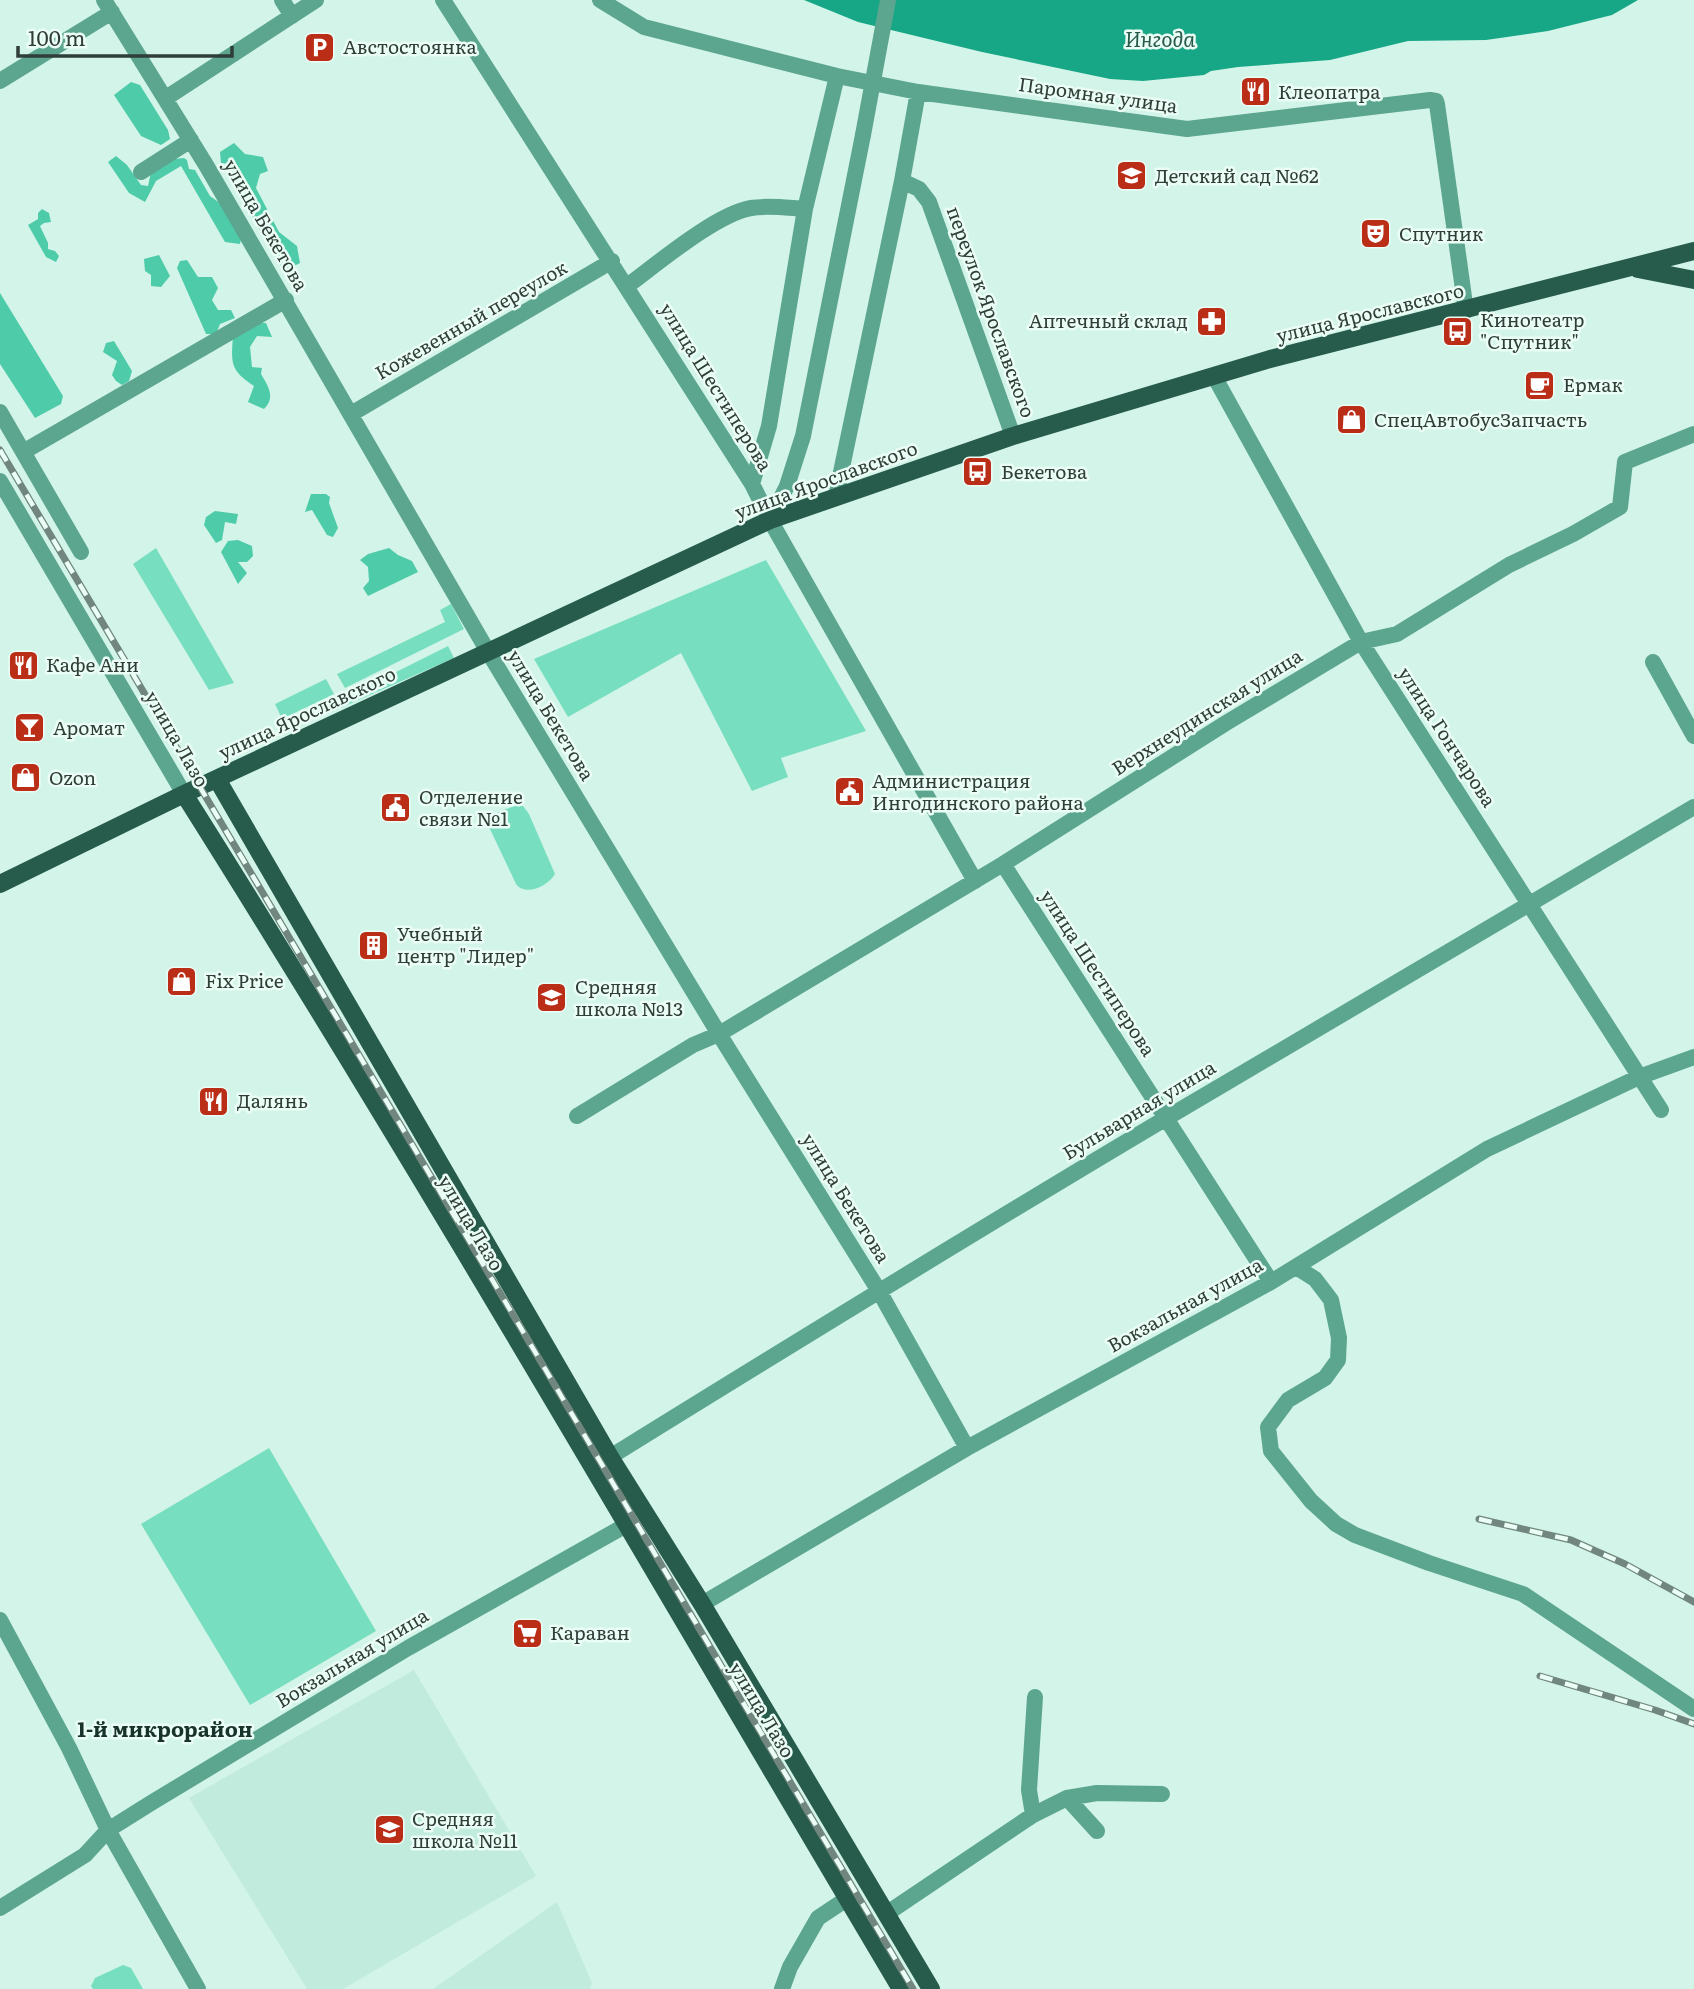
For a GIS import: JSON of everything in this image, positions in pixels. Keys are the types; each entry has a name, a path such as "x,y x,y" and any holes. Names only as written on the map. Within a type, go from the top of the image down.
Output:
{"main road":[{"name":"улица Ярославского","path":"0,884 487,650 769,520 1013,436 1270,359 1694,251"},
{"name":"улица Ярославского","path":"1634,268 1694,279"},
{"name":"улица Лазо","path":"217,779 610,1457 702,1604 932,1989"},
{"name":"улица Лазо","path":"184,794 360,1078 628,1524 901,1989"}],"street":[{"path":"282,0 292,16"},
{"path":"166,98 316,0"},
{"name":"улица Шестиперова","path":"443,0 752,484 769,520 975,881"},
{"name":"Паромная улица","path":"600,0 644,27 837,76 918,92 1187,128 1436,101 1466,311"},
{"path":"769,520 787,486 803,436 888,0"},
{"path":"0,81 108,6"},
{"name":"улица Бекетова","path":"108,6 286,300 487,650 719,1034 879,1290 967,1448"},
{"path":"752,484 769,426 805,209 837,76"},
{"path":"836,496 918,92"},
{"path":"141,172 191,140"},
{"name":"переулок Ярославского","path":"902,181 919,190 929,202 1013,436"},
{"path":"627,286 730,214 752,208 805,209"},
{"name":"Кожевенный переулок","path":"352,414 612,261"},
{"path":"23,452 286,300"},
{"name":"улица Гончарова","path":"1214,376 1361,642 1661,1110"},
{"path":"0,412 81,552"},
{"name":"Верхнеудинская улица","path":"577,1116 693,1045 719,1034 975,881 1226,723 1361,642 1397,634 1509,565 1573,534 1620,507 1625,462 1694,434"},
{"name":"улица Лазо","path":"0,481 184,794"},
{"path":"1653,662 1694,736"},
{"name":"Бульварная улица","path":"610,1457 879,1290 1694,807"},
{"name":"улица Шестиперова","path":"1003,864 1271,1282"},
{"name":"Вокзальная улица","path":"702,1604 967,1448 1271,1282 1487,1149 1639,1077 1694,1057"},
{"path":"1296,1267 1315,1279 1331,1300 1339,1338 1338,1360 1325,1378 1288,1400 1268,1427 1271,1451 1311,1501 1336,1524 1355,1535 1523,1594 1694,1709"},
{"name":"Вокзальная улица","path":"0,1908 85,1855 108,1830 408,1648 628,1524"},
{"path":"0,1620 69,1748 108,1830 198,1989"},
{"path":"1033,1815 1029,1790 1035,1697"},
{"path":"886,1914 1033,1815 1067,1798 1097,1793 1162,1794"},
{"path":"1067,1798 1097,1831"},
{"path":"782,1989 790,1968 818,1918 848,1898"}],"shaded area":[{"path":"131,82 140,85 168,130 170,139 161,145 141,136 114,95"},
{"path":"234,143 245,154 263,157 268,171 260,174 256,188 279,232 297,246 300,263 284,271 245,205 252,194 241,195 229,164 221,163 220,152"},
{"path":"116,156 127,165 141,185 148,186 151,172 165,160 187,160 189,169 195,170 210,196 224,206 241,239 240,244 225,242 181,166 156,181 145,202 129,193 108,162"},
{"path":"42,209 49,213 51,222 40,226 48,249 59,256 56,262 46,257 28,225 38,219 38,213"},
{"path":"159,255 170,276 161,287 151,286 151,275 145,271 144,259"},
{"path":"187,260 198,277 212,277 218,288 212,300 218,310 231,310 235,318 220,324 216,334 206,334 177,268 180,261"},
{"path":"0,293 63,396 61,404 35,418 0,364"},
{"path":"247,323 266,323 272,337 257,336 250,347 252,367 262,368 261,374 270,392 270,400 264,409 248,402 254,386 240,375 232,359 233,336"},
{"path":"114,341 132,371 129,381 122,385 112,375 117,361 103,352 106,343"},
{"path":"311,494 326,494 330,497 329,503 338,528 333,537 327,535 312,510 305,512"},
{"path":"215,511 238,514 236,524 225,522 222,540 216,543 204,525 206,517"},
{"path":"238,540 252,546 253,556 247,562 238,562 247,573 238,584 221,552 228,541"},
{"path":"156,548 234,683 209,690 133,564"},
{"path":"389,548 412,561 418,572 368,596 363,588 369,581 368,567 360,560 368,554"},
{"path":"766,560 866,731 781,758 788,777 752,791 681,653 568,717 534,659"},
{"path":"451,604 464,629 345,688 337,674 445,622 440,610"},
{"path":"448,646 454,658 327,714 324,708"},
{"path":"326,679 334,694 282,719 275,704"},
{"path":"515,806 523,806 529,814 555,874 542,886 531,890 520,888 516,884 489,827 495,815"},
{"path":"269,1448 376,1631 250,1705 141,1524"},
{"path":"414,1670 536,1876 343,1989 307,1989 189,1798"},
{"path":"557,1902 592,1983 590,1989 433,1989"},
{"path":"123,1965 131,1968 143,1989 93,1989 91,1986 95,1978"}],"water":[{"name":"Ингода","path":"804,0 1638,0 1612,15 1548,31 1486,40 1408,41 1330,60 1238,67 1211,71 1204,75 1143,81 1110,79 982,52 858,22"}],"railway":[{"path":"0,450 913,1989"},
{"path":"1479,1519 1571,1540 1625,1564 1694,1602"},
{"path":"1540,1676 1694,1724"}],"place":[{"name":"Австостоянка","path":"320,47"},
{"name":"Клеопатра","path":"1255,92"},
{"name":"Детский сад №62","path":"1132,176"},
{"name":"Спутник","path":"1376,234"},
{"name":"Аптечный склад","path":"1211,321"},
{"name":"Кинотеатр \"Спутник\"","path":"1457,331"},
{"name":"Ермак","path":"1540,385"},
{"name":"СпецАвтобусЗапчасть","path":"1351,420"},
{"name":"Бекетова","path":"978,472"},
{"name":"Кафе Ани","path":"23,665"},
{"name":"Аромат","path":"30,728"},
{"name":"Ozon","path":"26,778"},
{"name":"Администрация Ингодинского района","path":"849,792"},
{"name":"Отделение связи №1","path":"396,808"},
{"name":"Учебный центр \"Лидер\"","path":"374,945"},
{"name":"Fix Price","path":"182,981"},
{"name":"Средняя школа №13","path":"552,998"},
{"name":"Далянь","path":"214,1101"},
{"name":"Караван","path":"527,1633"},
{"name":"Средняя школа №11","path":"389,1830"}],"district":[{"name":"1-й микрорайон","path":"165,1730"}]}
